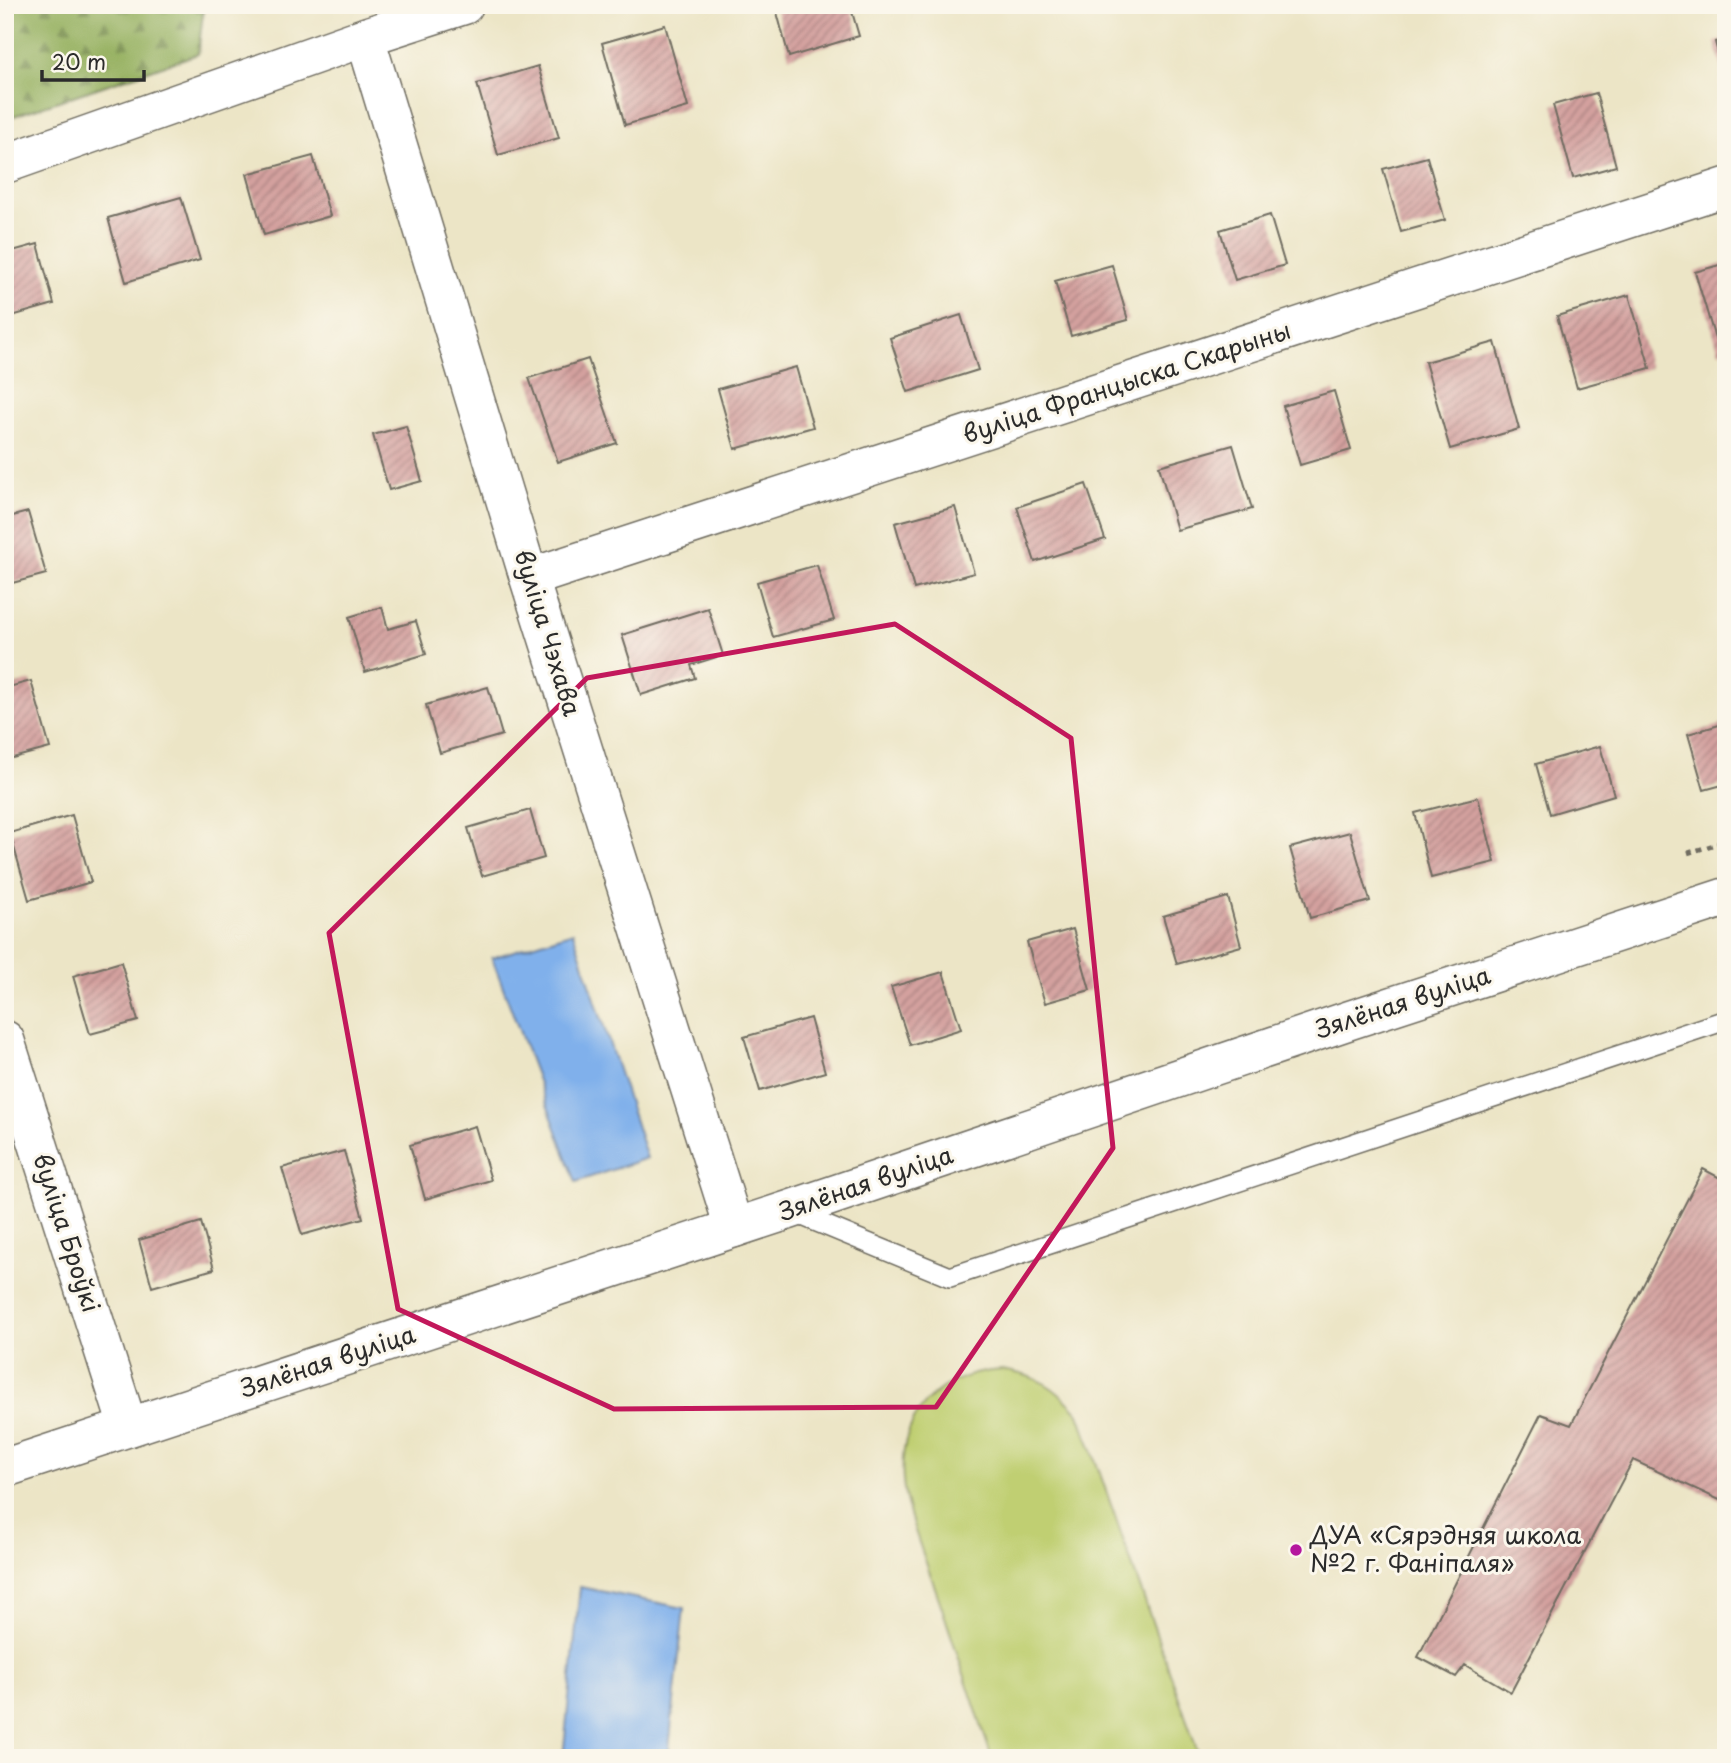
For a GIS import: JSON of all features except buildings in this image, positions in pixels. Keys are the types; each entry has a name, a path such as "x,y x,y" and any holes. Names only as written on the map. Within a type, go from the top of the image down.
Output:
{"street":[{"path":"5,164 365,37 464,5"},
{"name":"вуліца Чэхава","path":"365,37 529,578 734,1228"},
{"name":"вуліца Францыска Скарыны","path":"529,578 1726,187"},
{"name":"Зялёная вуліца","path":"5,1468 1726,897"},
{"name":"вуліца Броўкі","path":"5,1040 128,1427"}],"lane":[{"path":"789,1210 950,1277 1726,1020"}],"path":[{"path":"1688,853 1726,841"}],"highlighted area":[{"path":"895,624 1071,738 1113,1148 936,1407 614,1409 398,1309 329,933 587,678"}],"green space":[{"path":"5,5 204,5 198,54 5,119"},
{"path":"1002,1370 1026,1375 1054,1389 1079,1414 1200,1758 992,1758 907,1504 903,1477 904,1452 909,1430 919,1411 934,1395 953,1382 975,1374"}],"water":[{"path":"573,932 647,1158 576,1182 492,958"},
{"path":"580,1587 684,1608 668,1758 563,1758"}],"place":[{"name":"ДУА «Сярэдняя школа №2 г. Фаніпаля»","path":"1296,1550"}]}
